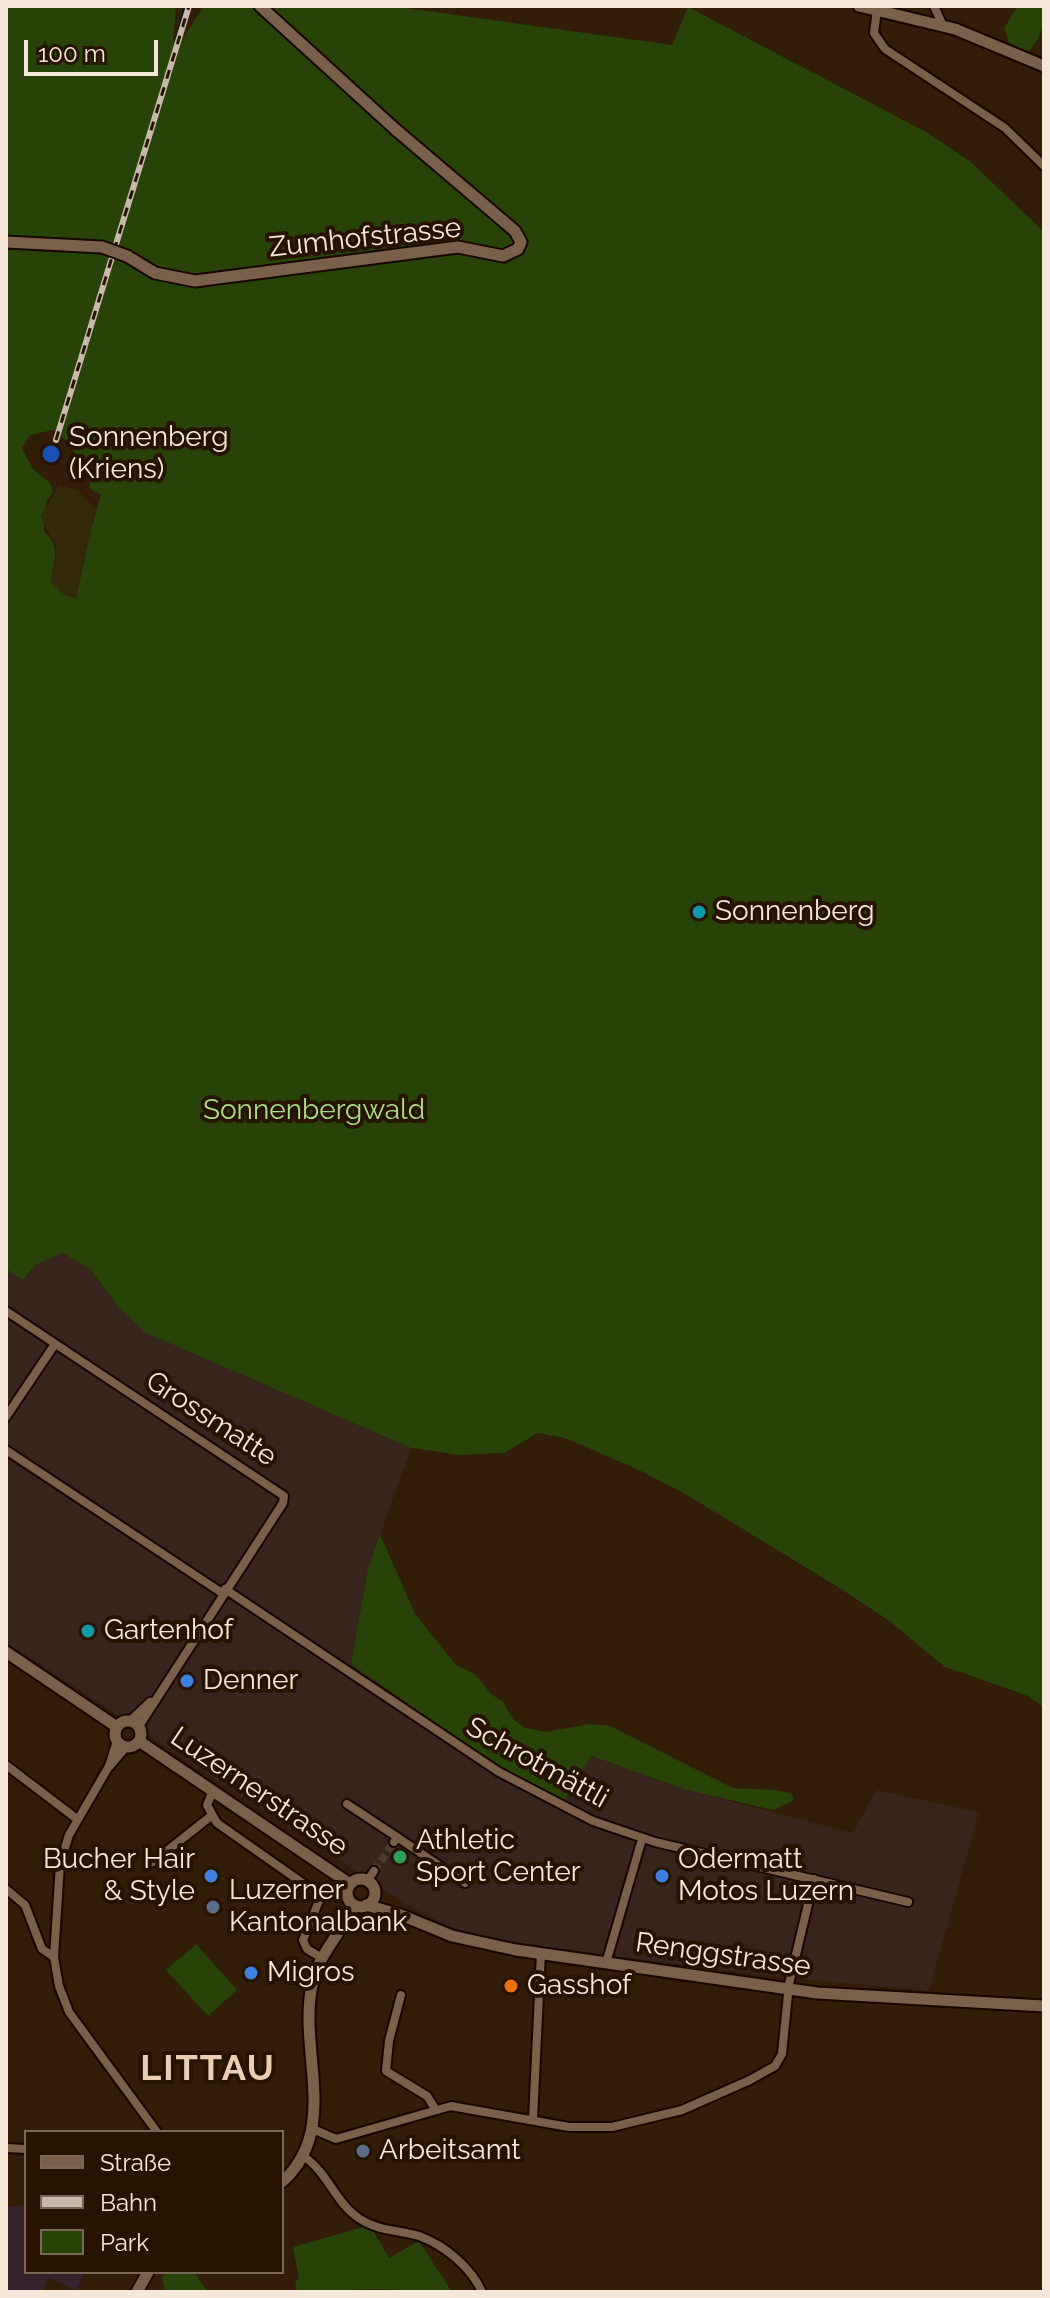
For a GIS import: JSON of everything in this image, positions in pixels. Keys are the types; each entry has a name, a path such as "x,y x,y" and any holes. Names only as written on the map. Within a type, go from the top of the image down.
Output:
{"street":[{"name":"Zumhofstrasse","path":"6,242 102,247 127,256 155,273 195,281 458,247 503,256 518,249 521,242 515,231 395,129 260,6"},
{"path":"859,6 943,26 1044,66"},
{"path":"934,6 943,26"},
{"path":"877,10 874,33 885,49 1005,128 1044,166"},
{"name":"Grossmatte","path":"6,1311 280,1490 283,1503 135,1723"},
{"path":"6,1417 55,1344"},
{"path":"6,1450 223,1591"},
{"name":"Schrotmättli","path":"223,1591 415,1717 546,1798 593,1821 642,1839 908,1902"},
{"path":"6,1652 117,1727 122,1744 67,1841 57,1883 54,1957 59,1986 69,2012 156,2130"},
{"path":"117,1727 135,1723 139,1741 122,1744"},
{"name":"Luzernerstrasse","path":"139,1741 350,1884"},
{"path":"6,1765 77,1819"},
{"path":"213,1791 206,1802 211,1816 321,1896 303,1940 307,1949 322,1958"},
{"path":"347,1804 395,1840 465,1883"},
{"path":"153,1862 211,1816"},
{"path":"606,1963 642,1839"},
{"path":"284,2180 303,2156 313,2129 308,2011 313,1979 322,1958 360,1905 373,1898 372,1880 359,1879 350,1884 347,1894 360,1905"},
{"path":"313,2129 336,2139 436,2110 459,2107 578,2128 612,2127 682,2110 758,2076 775,2066 782,2054 789,1988 814,1879"},
{"name":"Renggstrasse","path":"372,1880 401,1915"},
{"path":"6,1889 25,1905 42,1949 54,1957"},
{"name":"Renggstrasse","path":"360,1905 401,1915 460,1939 606,1963 866,1997 1044,2006"},
{"path":"533,2119 541,1953"},
{"path":"401,1995 389,2041 386,2071 427,2096 436,2110"},
{"path":"303,2156 321,2170 336,2195 358,2218 384,2229 418,2236 452,2255 482,2292"},
{"path":"137,2292 147,2274"}],"shaded area":[{"path":"63,1253 91,1270 118,1307 146,1333 411,1448 368,1569 351,1664 530,1786 578,1775 590,1756 687,1790 853,1833 876,1790 979,1812 929,1991 779,1977 495,1941 449,1926 412,1908 6,1642 6,1269 23,1280 35,1265"},
{"path":"24,2204 24,2274 84,2274 77,2290 48,2278 42,2292 6,2292 6,2207"}],"green space":[{"path":"6,6 176,6 173,40 180,43 204,6 251,6 513,232 518,243 506,252 460,244 311,260 208,277 167,272 125,250 6,239"},
{"name":"Sonnenbergwald","path":"273,6 391,6 672,45 688,7 928,133 972,163 1044,232 1044,1707 1026,1695 945,1667 888,1620 687,1495 565,1438 538,1433 504,1453 461,1455 411,1448 146,1333 118,1307 91,1270 63,1253 35,1265 23,1280 6,1269 6,245 110,253 62,410 66,415 116,255 169,278 444,251 481,253 479,259 505,264 523,254 528,239 520,227 485,202 270,12","holes":["53,430 89,468 90,489 101,494 93,523 51,582 54,549 44,531 46,503 53,491 50,483 33,469 22,448 30,435"]},
{"path":"1018,6 1044,6 1041,31 1028,52 1009,43 1004,28"},
{"path":"380,1534 415,1614 456,1665 475,1674 491,1694 503,1702 512,1718 525,1728 546,1732 589,1724 610,1726 733,1788 784,1791 791,1793 794,1800 773,1810 687,1790 591,1756 563,1803 477,1752 351,1664 368,1569"},
{"path":"196,1944 237,1990 208,2016 166,1970"},
{"path":"363,2227 372,2229 389,2258 419,2241 452,2292 375,2289 297,2292 295,2282 299,2279 293,2247"},
{"path":"165,2274 195,2274 208,2292 165,2292 162,2278"}],"sand":[{"path":"59,485 77,490 96,508 76,599 63,594 51,582 56,544 41,516"}],"waterway":[{"path":"174,51 185,6"}],"tunnel":[{"path":"374,1871 394,1842"}],"railway":[{"path":"56,440 189,6"}],"place":[{"name":"Sonnenberg (Kriens)","path":"51,454"},
{"name":"Sonnenberg","path":"699,912"},
{"name":"Gartenhof","path":"88,1631"},
{"name":"Denner","path":"187,1681"},
{"name":"Athletic Sport Center","path":"400,1857"},
{"name":"Bucher Hair & Style","path":"211,1876"},
{"name":"Odermatt Motos Luzern","path":"662,1876"},
{"name":"Luzerner Kantonalbank","path":"213,1907"},
{"name":"Migros","path":"251,1973"},
{"name":"Gasshof","path":"511,1986"},
{"name":"Arbeitsamt","path":"363,2151"}],"district":[{"name":"LITTAU","path":"208,2069"}]}
